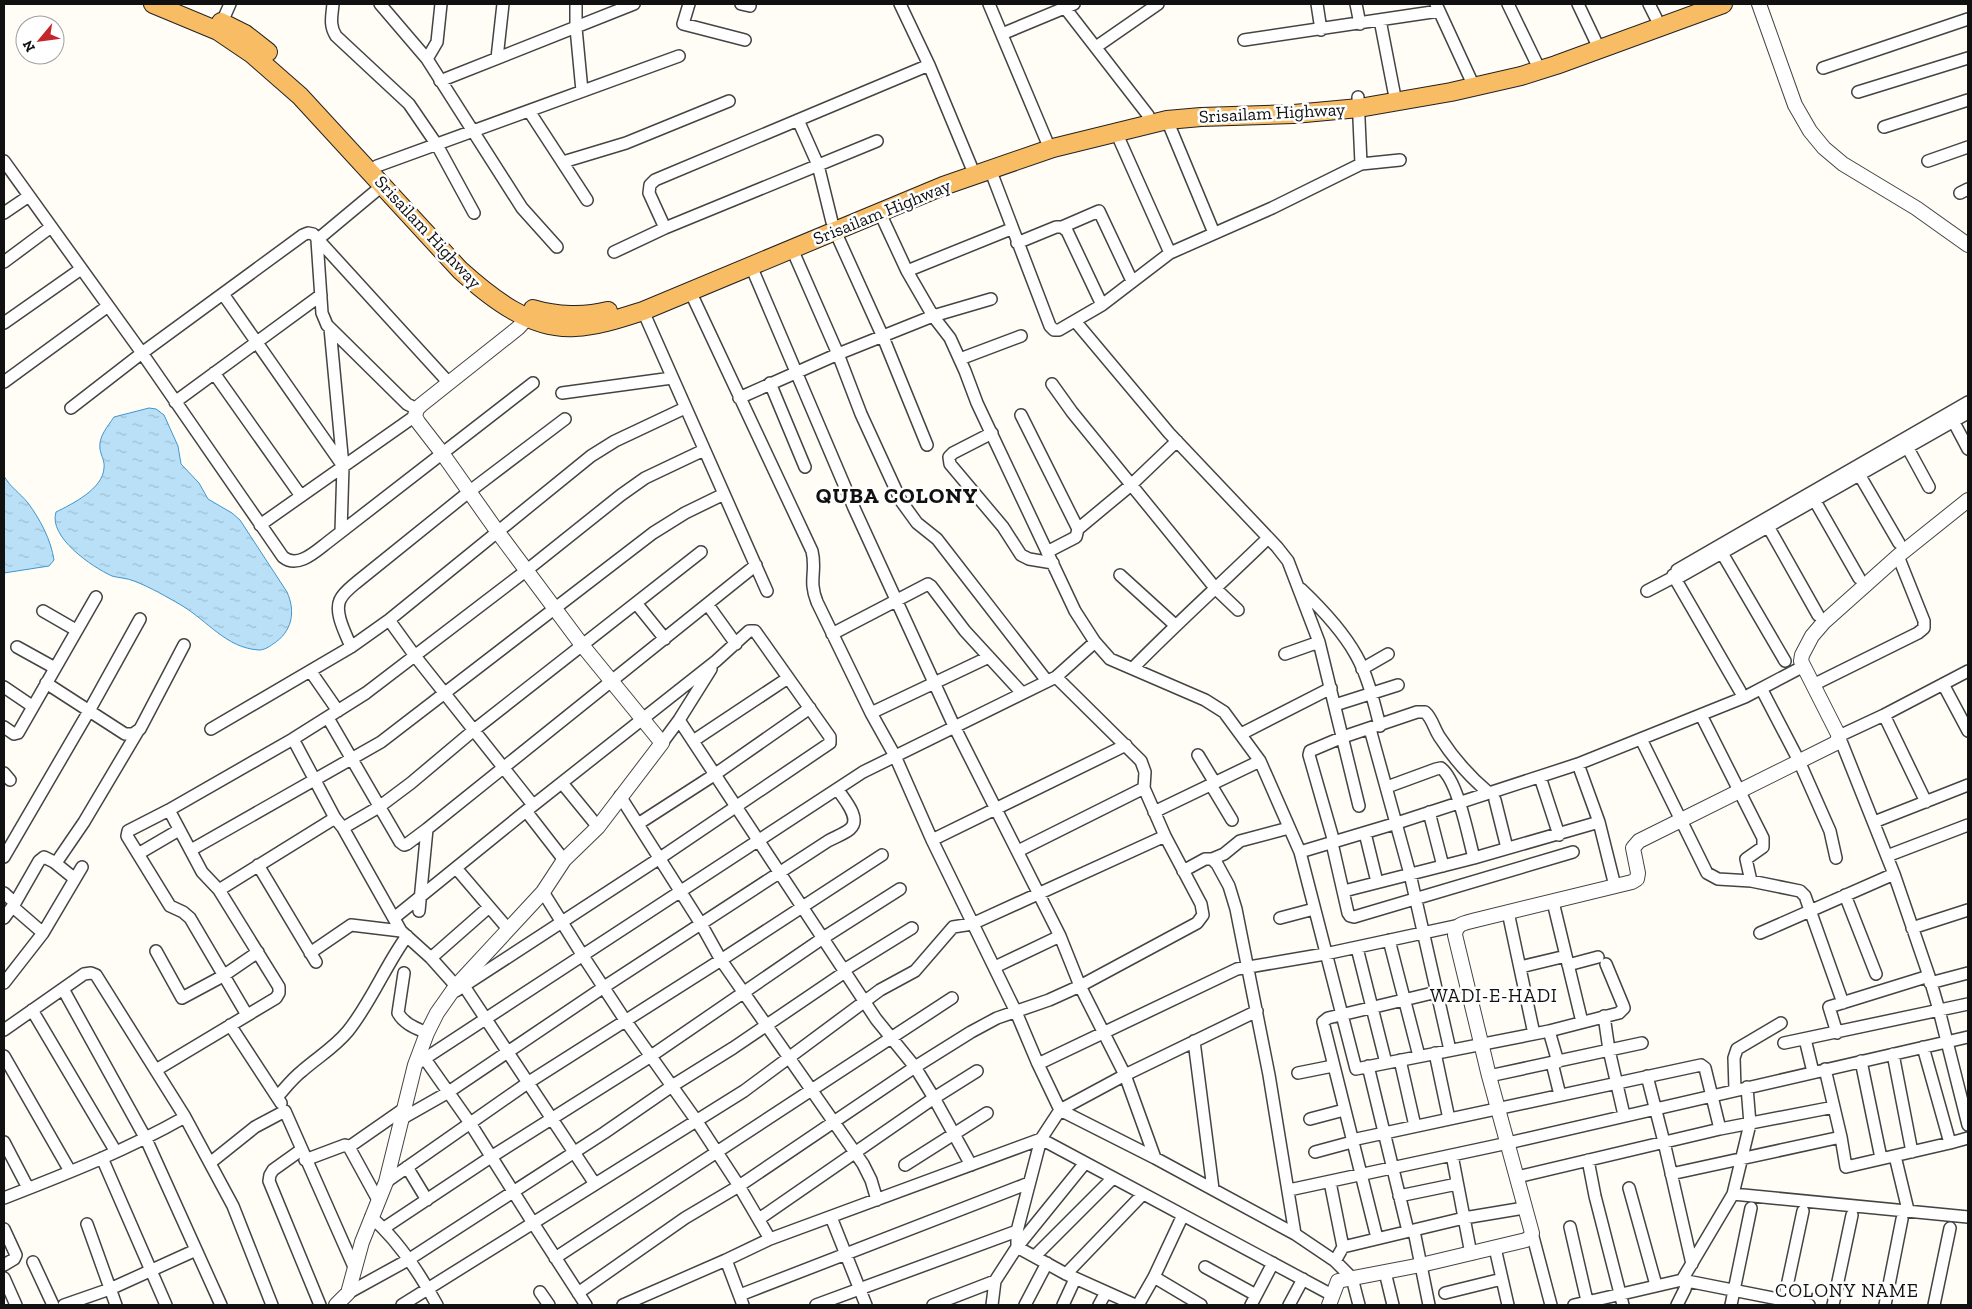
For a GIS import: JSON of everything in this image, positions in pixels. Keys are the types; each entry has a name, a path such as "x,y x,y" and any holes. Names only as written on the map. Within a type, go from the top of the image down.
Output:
{"highway":[{"name":"Srisailam Highway","path":"153,4 218,31 252,54 300,96 384,185 460,270 482,290 505,306 530,313 548,314 605,312 638,302 834,226 971,166 1148,115 1179,108 1205,106 1248,107 1358,103 1423,97 1521,76 1723,4"},
{"name":"Srisailam Highway","path":"184,4 246,34 275,58 456,253 482,277 550,326 574,327 608,322 643,311 792,249 834,226 880,213 1048,145 1167,120 1294,114 1358,103 1394,92 1471,80 1536,62 1596,42 1653,11 1697,4"}],"street":[{"path":"222,22 230,4"},
{"path":"333,4 332,29 336,36 409,104 436,145 474,213"},
{"path":"380,4 427,59 522,208 557,247"},
{"path":"427,59 437,42 441,4"},
{"path":"497,58 503,4"},
{"path":"576,4 576,28 582,91"},
{"path":"440,81 634,4"},
{"path":"689,4 683,24 744,40"},
{"path":"900,4 929,64 971,166"},
{"path":"989,4 1048,145"},
{"path":"1096,47 1158,4"},
{"path":"1317,4 1321,30"},
{"path":"1356,4 1360,24"},
{"path":"1508,4 1536,62"},
{"path":"1578,4 1596,42"},
{"path":"1759,4 1795,105 1810,131 1824,148 1843,164 1916,208 1968,245"},
{"path":"1002,34 1067,5 1096,47 1148,115"},
{"path":"1244,40 1360,24 1437,7 1471,80"},
{"path":"1822,68 1968,18"},
{"path":"1380,20 1394,92"},
{"path":"377,166 679,56"},
{"path":"1858,92 1968,58"},
{"path":"665,228 649,193 650,186 655,180 929,64"},
{"path":"1884,126 1968,100"},
{"path":"563,162 626,143 729,101"},
{"path":"1358,103 1361,164"},
{"path":"529,110 587,200"},
{"path":"798,120 818,165 834,226 883,337 927,445"},
{"path":"1167,120 1214,233"},
{"path":"1116,132 1170,253"},
{"path":"614,252 665,228 877,141"},
{"path":"1928,161 1968,147"},
{"path":"990,169 1011,229 1050,326 1054,330 1059,330 1102,304 1170,253 1272,208 1361,164 1400,160"},
{"path":"4,161 142,353 260,525 288,561 297,562 341,532 533,383"},
{"path":"317,240 384,185"},
{"path":"4,212 28,196"},
{"path":"1017,243 1099,211 1132,281"},
{"path":"880,213 907,271 933,316 950,338 977,403 1075,611 1095,642 1110,659 1205,700 1224,712 1260,760 1300,852 1356,1069 1549,1031 1619,1012 1624,1008 1602,961 1567,961 1520,967"},
{"path":"4,262 51,227"},
{"path":"1062,227 1067,231 1102,304"},
{"path":"907,271 1011,229"},
{"path":"71,408 142,353 308,233 313,234 449,383"},
{"path":"317,240 324,320 416,412 418,422 470,491 497,531 582,645 662,743"},
{"path":"578,1294 685,1218 739,1186 833,1121 980,1027 997,1018 1080,986 1197,923 1203,915 1201,904 1165,836 1144,788 1145,772 1141,761 1126,745 1051,679 937,539 916,522 901,500 861,414 838,354 792,249"},
{"path":"751,266 854,508 954,726 1039,893 1060,936 1080,986 1125,1076 1155,1158"},
{"path":"4,323 81,269"},
{"path":"690,291 812,551 814,560 811,582 813,593 871,713 895,756 932,840 995,967 1060,1110 1155,1158 1296,1234 1336,1261 1352,1278 1359,1305"},
{"path":"223,294 343,466"},
{"path":"175,402 321,295"},
{"path":"739,398 838,354 933,316 991,299"},
{"path":"4,382 108,306"},
{"path":"643,311 767,591"},
{"path":"260,525 416,412 518,328 530,313"},
{"path":"1075,321 1177,441 1288,561 1319,642 1359,806"},
{"path":"330,328 343,466 341,532"},
{"path":"960,359 1021,336"},
{"path":"214,373 301,496"},
{"path":"562,393 672,378"},
{"path":"770,383 805,467"},
{"path":"1052,384 1072,412 1216,589 1238,610"},
{"path":"1648,591 1951,417 1968,402"},
{"path":"211,729 311,672 389,620 591,456 615,441 685,408"},
{"path":"1951,417 1968,413"},
{"path":"1021,415 1078,529"},
{"path":"1951,417 1968,449"},
{"path":"351,647 338,611 340,601 345,594 357,582 470,491 565,419"},
{"path":"992,433 952,453 949,457 950,464 1004,527 1022,555 1029,560 1053,563"},
{"path":"1047,552 1076,537 1078,529 1131,485 1177,441"},
{"path":"1905,444 1929,487"},
{"path":"247,1015 190,918 184,912 170,906 127,833 333,714 415,656 645,478 704,450"},
{"path":"1813,684 1918,633 1924,628 1924,621 1899,549 1858,471"},
{"path":"191,850 381,742 653,533 685,513 724,494"},
{"path":"1812,497 1859,578"},
{"path":"1968,500 1899,549 1818,628 1802,655 1802,667 1813,684 1839,736 1894,874 1939,1010 1968,1125"},
{"path":"1766,524 1818,615"},
{"path":"1133,668 1175,625 1216,589 1268,538"},
{"path":"1721,550 1785,661"},
{"path":"343,828 379,807 411,783 474,730 701,552"},
{"path":"311,672 333,714 351,758 400,842 404,845 428,829 756,565"},
{"path":"1120,574 1175,625"},
{"path":"1673,577 1740,691"},
{"path":"832,634 928,584 965,632 1022,692"},
{"path":"1297,586 1320,608 1357,656 1371,693 1375,727 1387,787 1416,899 1450,1050"},
{"path":"4,727 14,734 18,732 96,597"},
{"path":"636,603 665,639"},
{"path":"708,605 736,644"},
{"path":"43,611 76,630"},
{"path":"4,857 140,619"},
{"path":"389,620 415,656 504,768 564,860"},
{"path":"394,918 716,661 749,631 755,631 830,737 830,743 660,858 456,989"},
{"path":"420,1062 863,772 1051,679 1095,642"},
{"path":"1285,654 1319,642"},
{"path":"54,862 58,860 84,822 138,731 184,645"},
{"path":"17,647 54,668"},
{"path":"1362,669 1388,654"},
{"path":"871,713 988,657"},
{"path":"348,1293 354,1267 371,1217 386,1182 427,1034 437,1013 508,929 543,892 564,860 598,827 679,720 716,661"},
{"path":"1300,852 1459,802 1492,796 1578,764 1762,690 1802,667"},
{"path":"1038,1064 1227,973 1249,967 1357,948 1460,925 1632,882 1637,879 1638,873 1633,848 1639,841 1836,743 1839,736 1968,671"},
{"path":"693,742 788,678"},
{"path":"46,683 126,734 133,734 138,731"},
{"path":"1943,684 1968,731"},
{"path":"1335,705 1398,685"},
{"path":"4,687 32,706"},
{"path":"1241,734 1331,688"},
{"path":"1762,690 1799,761 1830,831 1836,858"},
{"path":"638,824 714,775 810,708"},
{"path":"1507,848 1492,796 1454,759 1438,736 1430,716 1425,712 1417,712 1312,748 1309,755 1333,842 1350,916 1416,899 1573,852"},
{"path":"1701,714 1763,838 1763,847 1746,858 1752,881"},
{"path":"1884,715 1926,802"},
{"path":"679,720 876,1019 915,1068 971,1165"},
{"path":"292,739 315,778 335,818 343,828 404,933 431,958 456,989 486,1018 508,1053 530,1082 595,1184"},
{"path":"1640,739 1707,873 1718,879 1752,881 1800,890 1805,896 1843,1003"},
{"path":"932,840 1126,745"},
{"path":"1198,755 1232,820"},
{"path":"1154,812 1260,760"},
{"path":"1578,764 1599,822 1615,886"},
{"path":"1387,787 1441,768 1446,772 1459,802 1474,858"},
{"path":"1540,777 1559,835"},
{"path":"562,783 598,827"},
{"path":"1874,822 1968,785"},
{"path":"1018,851 1144,788"},
{"path":"320,1305 269,1180 273,1170 303,1155 341,1145 349,1147 404,1113 447,1093 604,987 828,841 850,829 854,824 854,817 838,790"},
{"path":"620,796 701,924 721,960 855,1153 871,1180 876,1200"},
{"path":"156,1070 276,998 279,993 279,987 220,890 202,872 169,810"},
{"path":"1429,812 1443,866"},
{"path":"220,890 335,818"},
{"path":"1344,891 1474,858 1599,822"},
{"path":"1887,856 1968,825"},
{"path":"1183,870 1205,859 1212,859 1224,854 1240,841 1289,828"},
{"path":"419,911 428,829"},
{"path":"138,854 180,830"},
{"path":"1365,833 1377,882"},
{"path":"402,1305 429,1290 744,1091 880,990 915,971 953,927 972,924 1165,836"},
{"path":"386,1182 530,1082 882,854"},
{"path":"4,918 42,858 46,857 54,862 75,879"},
{"path":"1212,859 1218,864 1229,886 1249,967 1296,1234"},
{"path":"258,865 313,957 351,925 404,933"},
{"path":"4,983 43,933 82,867"},
{"path":"456,868 508,929"},
{"path":"1760,933 1894,874"},
{"path":"384,1228 491,1157 650,1056 823,938 900,889"},
{"path":"543,892 650,1056 717,1151 770,1239"},
{"path":"4,893 43,933"},
{"path":"1845,895 1876,974"},
{"path":"1552,902 1582,1022"},
{"path":"431,958 488,907"},
{"path":"1280,918 1314,909"},
{"path":"1912,928 1968,910"},
{"path":"1508,912 1534,1034"},
{"path":"1460,925 1456,929 1455,935 1489,1076 1551,1305"},
{"path":"336,1305 348,1293 408,1260 912,928"},
{"path":"278,1096 302,1071 331,1050 349,1030 375,991 404,933"},
{"path":"995,967 1060,936"},
{"path":"1389,940 1419,1056"},
{"path":"1357,948 1386,1062"},
{"path":"156,951 182,998 223,976 258,952"},
{"path":"4,1030 84,974 91,973 96,975 185,1117 233,1206 272,1305"},
{"path":"404,973 398,1012 406,1022 427,1034"},
{"path":"1838,1033 1829,1007 1930,980 1968,973"},
{"path":"63,989 146,1139 221,1305"},
{"path":"1378,1238 1360,1175 1323,1022 1325,1019 1341,1014 1437,992"},
{"path":"556,1258 952,998"},
{"path":"1784,1043 1968,1004"},
{"path":"32,1010 116,1152"},
{"path":"1017,1247 1018,1231 1041,1139 1060,1110 1257,1011"},
{"path":"1604,1016 1609,1050 1624,1115"},
{"path":"1736,1090 1734,1058 1737,1049 1780,1023"},
{"path":"230,1025 278,1096 354,1267"},
{"path":"1549,1031 1560,1095"},
{"path":"1289,1190 1508,1143 1968,1037"},
{"path":"1805,1040 1813,1072"},
{"path":"1194,1041 1213,1189"},
{"path":"1489,1076 1642,1043"},
{"path":"1923,1047 1950,1143"},
{"path":"1435,1053 1449,1119"},
{"path":"1892,1054 1912,1152"},
{"path":"4,1056 70,1171"},
{"path":"1400,1060 1415,1126"},
{"path":"1861,1061 1881,1158"},
{"path":"420,1062 470,1123 586,1305"},
{"path":"1315,1152 1415,1126 1701,1065 1705,1068 1720,1128"},
{"path":"1298,1073 1333,1066"},
{"path":"1368,1066 1392,1168 1421,1265 1430,1305"},
{"path":"1826,1069 1846,1167 1968,1138"},
{"path":"759,1219 976,1071"},
{"path":"1647,1076 1692,1264"},
{"path":"1677,1305 1685,1289 1684,1281 1692,1264 1733,1194 1750,1124 1747,1087"},
{"path":"1516,1177 1720,1128 1750,1124 1834,1107"},
{"path":"1310,1119 1344,1110"},
{"path":"210,1163 255,1127 285,1112"},
{"path":"905,1165 987,1113"},
{"path":"4,1198 146,1139 185,1117"},
{"path":"1671,1174 1841,1137"},
{"path":"622,1305 770,1239 1041,1139 1303,1279 1330,1300 1338,1281 1495,1248 1526,1240 1532,1233"},
{"path":"4,1142 28,1188"},
{"path":"349,1147 378,1200"},
{"path":"1452,1154 1470,1254"},
{"path":"1885,1305 1905,1215 1895,1156"},
{"path":"102,1158 166,1305"},
{"path":"1588,1160 1595,1196 1622,1300"},
{"path":"992,1305 995,1281 1017,1247 1086,1163"},
{"path":"407,1167 427,1200"},
{"path":"1035,1256 1112,1178"},
{"path":"1330,1182 1343,1247 1336,1261"},
{"path":"726,1260 742,1300 846,1255 1029,1183"},
{"path":"1400,1196 1458,1184"},
{"path":"1629,1188 1656,1285"},
{"path":"1063,1305 1071,1276 1143,1194"},
{"path":"1733,1194 1905,1215 1968,1216"},
{"path":"1343,1247 1464,1218 1524,1208"},
{"path":"1731,1305 1751,1208"},
{"path":"1784,1303 1803,1211"},
{"path":"1017,1247 1071,1276 1136,1305 1154,1277 1183,1215"},
{"path":"1833,1305 1852,1215"},
{"path":"371,1217 384,1228 429,1290 437,1305"},
{"path":"831,1217 866,1305"},
{"path":"87,1224 116,1305"},
{"path":"1570,1227 1588,1304"},
{"path":"1934,1305 1950,1228"},
{"path":"4,1229 16,1255 14,1259 4,1265"},
{"path":"816,1305 1018,1231"},
{"path":"1495,1248 1508,1305"},
{"path":"64,1305 110,1289 196,1250"},
{"path":"33,1262 53,1305"},
{"path":"1025,1305 1047,1263"},
{"path":"1205,1267 1254,1300 1273,1263"},
{"path":"1385,1272 1392,1305"},
{"path":"1154,1277 1201,1305"},
{"path":"4,1278 16,1305"},
{"path":"1289,1305 1303,1279"},
{"path":"1445,1292 1502,1279"},
{"path":"933,1305 995,1281"},
{"path":"1574,1305 1622,1300 1656,1285 1684,1281 1784,1303 1809,1305"},
{"path":"540,1292 549,1305"},
{"path":"1099,1305 1106,1292"}],"water":[{"path":"149,408 156,409 164,415 178,446 181,464 199,483 208,499 240,520 287,592 290,599 291,621 284,634 266,648 259,650 237,644 218,633 191,611 164,595 129,579 112,576 104,572 74,550 59,531 55,522 56,512 86,495 102,476 104,465 100,440 114,417"},
{"path":"4,476 28,503 44,530 54,560 49,566 4,573"}],"district":[{"name":"QUBA COLONY","path":"897,495"},
{"name":"WADI-E-HADI","path":"1494,995"},
{"name":"COLONY NAME","path":"1847,1290"}]}
